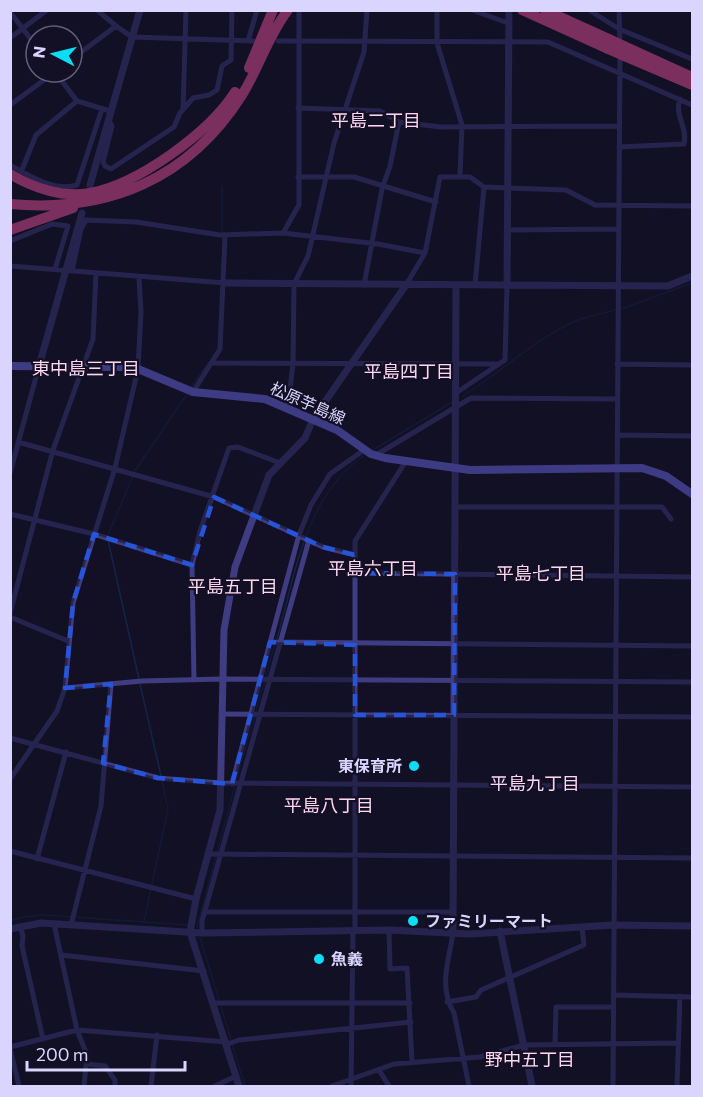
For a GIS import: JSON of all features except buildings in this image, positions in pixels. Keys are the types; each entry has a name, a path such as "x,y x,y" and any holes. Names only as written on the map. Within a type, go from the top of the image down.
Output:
{"highway":[{"path":"255,63 271,10"},
{"path":"10,197 52,199 144,186 196,152 228,116 280,10"},
{"path":"255,63 288,10"},
{"path":"545,10 578,25"},
{"path":"549,10 609,44"},
{"path":"524,11 609,44 693,85"},
{"path":"624,51 693,77"},
{"path":"16,173 31,185 49,190 91,193"},
{"path":"10,204 49,206 91,193"},
{"path":"10,230 91,193"}],"main road":[{"name":"松原芋島線","path":"10,366 138,369 190,391 252,396 288,408 337,430 369,453 455,470 618,466 651,469 693,494"}],"street":[{"path":"10,38 46,10"},
{"path":"97,10 132,38 251,41 257,10"},
{"path":"91,193 109,115 140,10"},
{"path":"183,110 186,10"},
{"path":"64,84 77,101 102,109 109,115 112,126 103,162 111,169 174,127 193,98 209,95 218,90 222,66 231,60 232,10"},
{"path":"283,233 298,205 298,10"},
{"path":"288,408 293,363 294,284 308,256 325,176 367,41 367,10"},
{"path":"437,10 437,42 462,125 460,175"},
{"path":"472,10 508,23"},
{"path":"456,393 505,360 508,230 508,10"},
{"path":"589,10 619,28 693,59"},
{"path":"613,1086 619,10"},
{"path":"10,12 23,28"},
{"path":"84,50 116,26"},
{"path":"278,41 548,42 693,105"},
{"path":"10,105 39,84"},
{"path":"619,147 684,144 685,132 677,108 680,99"},
{"path":"16,173 36,135 77,101"},
{"path":"298,108 380,111 399,122 441,127 462,125 619,126"},
{"path":"10,165 16,173 51,184 71,187 77,185 102,109"},
{"path":"363,285 399,122"},
{"path":"685,132 693,132"},
{"path":"202,933 219,820 224,630 233,578 253,513 269,475 305,438 313,419 406,285 425,253 440,177 460,175 470,177 484,187 566,190 595,205 693,206"},
{"path":"298,177 354,177 436,202"},
{"path":"475,285 484,187"},
{"path":"68,271 82,213"},
{"path":"10,473 39,366 81,229 86,220 136,222 222,235 283,233 425,253"},
{"path":"10,241 57,223 68,226 55,269"},
{"path":"508,230 617,229"},
{"path":"190,391 213,363 220,350 222,235"},
{"path":"10,266 222,283 668,286 693,276"},
{"path":"68,641 10,615 53,450 81,366 93,339 96,273"},
{"path":"10,779 57,711 65,688 68,641 74,603 115,468 138,369 141,312 139,278"},
{"path":"456,285 453,933 445,965 447,1002 454,1013 469,1086"},
{"path":"213,363 500,364"},
{"path":"616,364 693,365"},
{"path":"239,1086 218,1002 204,971 191,930 192,918 196,899 215,854 236,784 305,538 311,505 330,474 471,398 617,399"},
{"path":"617,435 693,436"},
{"path":"18,442 214,497 305,538 355,555"},
{"path":"194,680 192,565 200,531 230,448 238,447 280,463"},
{"path":"350,1084 355,912 355,541 406,461"},
{"path":"455,507 662,507 671,519"},
{"path":"10,514 94,534 192,565"},
{"path":"255,714 305,538"},
{"path":"355,573 693,577"},
{"path":"275,642 355,645 693,646"},
{"path":"65,688 140,681 222,679 355,678 693,682"},
{"path":"71,923 100,806 111,684"},
{"path":"222,714 693,717"},
{"path":"10,738 158,778 220,783 693,787"},
{"path":"37,859 66,752"},
{"path":"10,851 196,899"},
{"path":"215,854 693,858"},
{"path":"205,912 453,912"},
{"path":"10,929 20,926 71,923 191,930 202,933 389,930 453,933 613,925 693,926"},
{"path":"54,924 77,1030 87,1055 84,1086"},
{"path":"20,926 23,936 22,946 43,1039"},
{"path":"447,1002 476,997 481,990 584,945 582,927"},
{"path":"389,930 390,969 407,968 412,1062"},
{"path":"500,931 532,1086"},
{"path":"61,955 204,971"},
{"path":"613,995 693,997"},
{"path":"677,1086 680,996"},
{"path":"218,1002 410,1003"},
{"path":"555,1044 556,1007 613,1007"},
{"path":"19,1086 10,1048 77,1030 157,1035 229,1043 411,1022"},
{"path":"151,1086 157,1035"},
{"path":"332,1086 350,1084 379,1070 412,1062 480,1057 524,1045 678,1043"},
{"path":"87,1064 105,1065 115,1080 115,1086"},
{"path":"379,1070 389,1086"},
{"path":"215,1086 236,1076"}],"highlighted area":[{"path":"214,497 323,547 355,555 355,573 455,574 454,715 355,715 355,645 270,642 232,784 158,778 103,763 111,684 65,688 73,603 94,534 192,565"}],"waterway":[{"path":"222,186 222,234"},
{"path":"621,309 692,283"},
{"path":"463,396 560,329 580,319 616,310"},
{"path":"191,387 209,362"},
{"path":"134,472 187,394"},
{"path":"373,450 452,402"},
{"path":"277,639 297,562 316,513 329,491 345,471 366,454"},
{"path":"108,535 133,476"},
{"path":"108,540 139,679"},
{"path":"266,676 275,643"},
{"path":"256,711 265,681"},
{"path":"140,684 161,776"},
{"path":"236,780 255,716"},
{"path":"144,921 168,809 162,780"},
{"path":"217,853 235,785"},
{"path":"197,927 216,857"},
{"path":"10,921 43,915 189,925"},
{"path":"200,937 231,1040"},
{"path":"232,1044 245,1086"}],"place":[{"name":"東保育所","path":"414,766"},
{"name":"ファミリーマート","path":"413,921"},
{"name":"魚義","path":"319,959"}],"district":[{"name":"平島二丁目","path":"376,121"},
{"name":"東中島三丁目","path":"86,369"},
{"name":"平島四丁目","path":"409,372"},
{"name":"平島六丁目","path":"373,569"},
{"name":"平島七丁目","path":"541,574"},
{"name":"平島五丁目","path":"233,587"},
{"name":"平島九丁目","path":"535,784"},
{"name":"平島八丁目","path":"329,806"},
{"name":"野中五丁目","path":"530,1060"}]}
